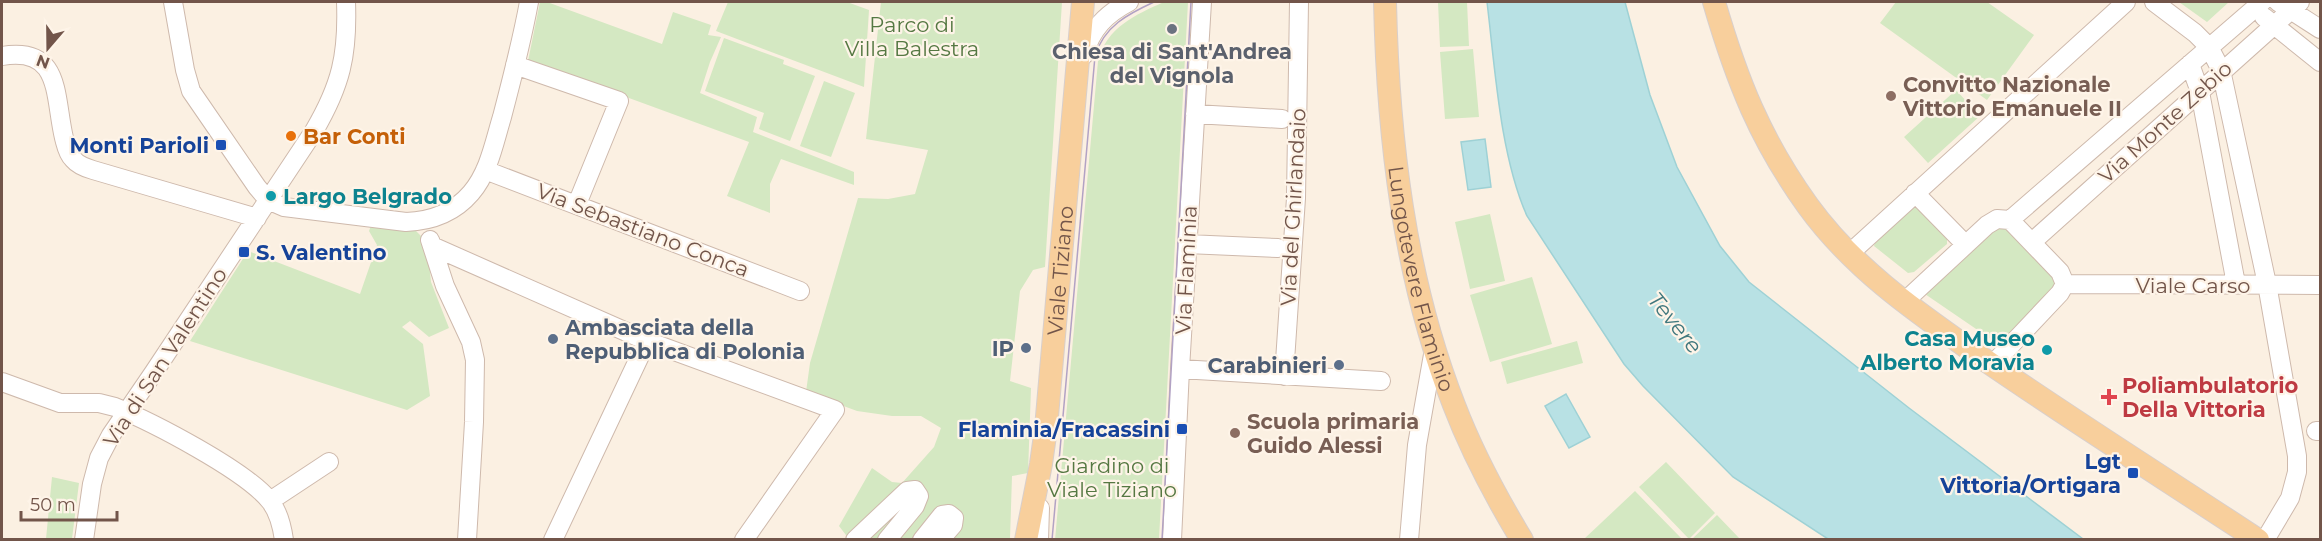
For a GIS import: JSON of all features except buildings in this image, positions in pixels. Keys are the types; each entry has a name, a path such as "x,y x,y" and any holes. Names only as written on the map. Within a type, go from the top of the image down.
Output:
{"main road":[{"name":"Viale Tiziano","path":"1026,540 1041,465 1083,2"},
{"name":"Lungotevere Flaminio","path":"1385,2 1388,81 1396,174 1409,243 1434,347 1453,404 1471,447 1522,540"},
{"path":"1714,2 1729,53 1765,140 1809,207 1849,254 1904,302 1992,365 2258,540"}],"street":[{"path":"173,2 189,87 270,198 394,221 425,220 445,213 461,203 475,188 485,170 494,145 529,2"},
{"path":"2,56 27,55 47,67 54,81 68,150 76,162 93,170 256,218 319,123 336,88 346,46 346,2"},
{"path":"1078,74 1088,41 1096,27 1115,9 1130,2"},
{"name":"Via Flaminia","path":"1172,540 1202,2"},
{"name":"Via del Ghirlandaio","path":"1284,376 1296,198 1299,2"},
{"path":"1849,254 2126,2"},
{"path":"2154,2 2195,33 2209,47 2221,70 2267,284 2298,463 2290,498 2265,540"},
{"path":"2290,4 2320,29"},
{"name":"Via Monte Zebio","path":"2032,242 2200,92 2221,70 2273,26 2290,4"},
{"path":"2258,5 2273,26 2320,62"},
{"name":"Via Monte Zebio","path":"2010,220 2258,5"},
{"path":"2190,64 2200,92 2236,284"},
{"path":"515,65 619,101 577,204"},
{"path":"1195,114 1282,119"},
{"name":"Via Sebastiano Conca","path":"485,170 800,291"},
{"path":"1915,193 1965,244"},
{"name":"Via di San Valentino","path":"84,540 89,495 99,458 111,435 256,218"},
{"path":"425,220 445,286 471,342 475,360 474,433 467,540"},
{"path":"1904,302 1965,244 1994,221 2010,220 2062,276 2065,284 2060,293 1992,365"},
{"path":"1187,244 1278,248"},
{"path":"432,246 647,340 835,410 744,540"},
{"name":"Viale Carso","path":"2065,284 2320,285"},
{"path":"553,540 647,340"},
{"path":"1409,540 1417,445 1434,347"},
{"path":"1180,369 1381,381"},
{"path":"2,382 48,400 72,404 102,404 127,412 216,460 248,482 270,501 279,518 284,540"},
{"path":"270,501 328,462"},
{"path":"1039,540 1041,465"},
{"path":"855,540 907,491 915,490 919,496 915,506 887,540"},
{"path":"922,540 942,515 949,514 954,518 954,524 940,540"}],"green space":[{"path":"540,2 547,2 662,44 673,12 711,25 708,35 721,37 700,93 757,117 753,132 854,172 854,185 781,159 770,184 770,213 727,196 749,142 528,61"},
{"path":"728,2 847,2 869,10 864,87 716,31"},
{"name":"Parco di Villa Balestra","path":"881,2 1062,2 1045,267 1033,270 1020,291 1010,381 1031,388 1028,473 1012,476 1010,539 849,539 839,526 872,468 892,482 902,483 934,447 941,428 921,416 892,416 857,411 806,392 810,363 858,198 888,199 915,194 928,150 866,139"},
{"name":"Giardino di Viale Tiziano","path":"1164,2 1188,2 1159,539 1055,540 1098,61 1102,49 1115,31 1133,17"},
{"path":"1438,2 1467,2 1469,46 1440,47"},
{"path":"1896,2 1987,2 2034,35 1987,100 1880,23"},
{"path":"2179,2 2229,2 2207,22"},
{"path":"724,38 784,60 783,64 815,76 790,141 759,129 764,113 705,91"},
{"path":"1473,49 1479,117 1445,119 1440,52"},
{"path":"824,81 855,93 831,157 800,146"},
{"path":"1956,90 1980,116 1928,163 1904,137"},
{"path":"1919,206 1947,233 1947,244 1914,272 1908,273 1874,246 1876,239 1909,207"},
{"path":"1490,214 1505,281 1470,289 1455,222"},
{"path":"372,223 410,225 427,242 431,282 449,328 429,337 410,321 402,327 423,344 430,396 407,410 190,341 248,251 360,294 377,245 369,231"},
{"path":"2009,223 2061,280 2001,346 1922,292 1996,224"},
{"path":"1532,277 1552,344 1490,362 1470,295"},
{"path":"1577,341 1583,363 1507,384 1501,362"},
{"path":"1666,462 1715,513 1689,539 1639,487"},
{"path":"52,477 79,483 72,539 46,539"},
{"path":"1635,491 1682,539 1584,539"},
{"path":"1717,515 1740,539 1692,539"}],"water":[{"name":"Tevere","path":"1487,2 1625,2 1650,95 1677,167 1720,246 1749,282 1909,408 2083,539 1828,539 1733,477 1624,364 1527,216 1510,166 1496,83"},
{"path":"1485,139 1491,187 1468,190 1461,142"},
{"path":"1566,394 1590,437 1569,448 1545,406"}],"tram line":[{"path":"1052,540 1095,56 1104,37 1118,22 1154,2"},
{"path":"1162,540 1191,2"}],"place":[{"name":"Chiesa di Sant'Andrea del Vignola","path":"1172,29"},
{"name":"Convitto Nazionale Vittorio Emanuele II","path":"1891,96"},
{"name":"Bar Conti","path":"291,136"},
{"name":"Monti Parioli","path":"221,145"},
{"name":"Largo Belgrado","path":"271,196"},
{"name":"S. Valentino","path":"244,252"},
{"name":"Ambasciata della Repubblica di Polonia","path":"553,339"},
{"name":"IP","path":"1026,348"},
{"name":"Casa Museo Alberto Moravia","path":"2047,350"},
{"name":"Carabinieri","path":"1339,365"},
{"name":"Poliambulatorio Della Vittoria","path":"2109,397"},
{"name":"Flaminia/Fracassini","path":"1182,429"},
{"name":"Scuola primaria Guido Alessi","path":"1235,433"},
{"name":"Lgt Vittoria/Ortigara","path":"2133,473"}]}
